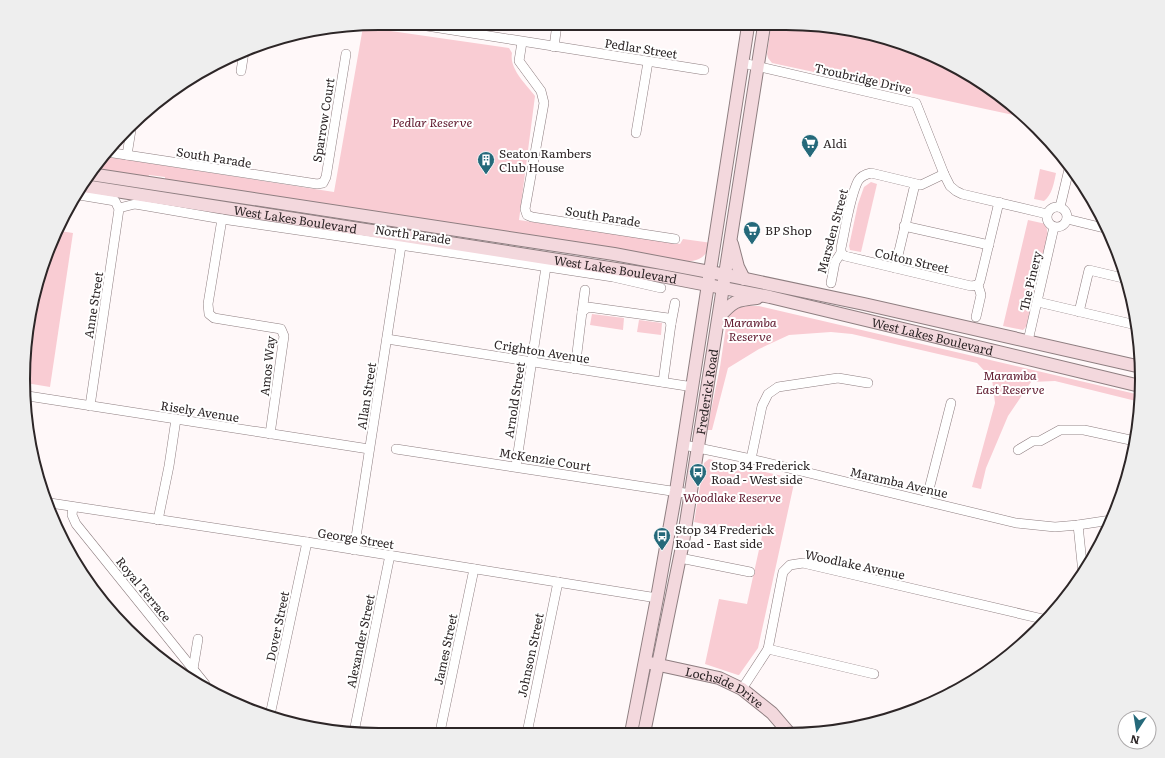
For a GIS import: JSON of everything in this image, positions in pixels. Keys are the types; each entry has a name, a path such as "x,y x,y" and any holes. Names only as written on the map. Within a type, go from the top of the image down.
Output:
{"main road":[{"name":"Frederick Road","path":"631,728 657,598 684,445 708,279 747,30"},
{"name":"Frederick Road","path":"645,728 680,558 691,494 763,30"},
{"name":"West Lakes Boulevard","path":"96,175 606,253 680,268 708,279 723,288 770,297 1135,385"},
{"name":"West Lakes Boulevard","path":"84,192 690,281 725,275 1134,365"},
{"path":"730,239 738,267 744,279"},
{"path":"680,268 704,261 713,248"},
{"path":"690,281 699,297 704,311"},
{"path":"719,317 731,303 746,299 770,297"},
{"name":"Lochside Drive","path":"645,662 719,678 742,689 772,713 785,728"}],"street":[{"name":"Pedlar Street","path":"450,30 704,70"},
{"path":"554,47 556,30"},
{"name":"South Parade","path":"522,42 519,61 540,91 544,103 526,209 527,215 675,239"},
{"name":"Sparrow Court","path":"317,184 323,182 326,178 346,54"},
{"path":"241,71 243,58"},
{"path":"636,133 648,62"},
{"path":"743,63 758,66"},
{"name":"Troubridge Drive","path":"758,66 916,103 950,186 962,194 1048,214"},
{"path":"127,156 130,134"},
{"name":"South Parade","path":"113,153 317,184"},
{"name":"Marsden Street","path":"831,283 836,262 841,253 853,194 858,181 863,176 871,173 920,185 944,174"},
{"path":"1060,207 1068,174"},
{"path":"895,268 914,184"},
{"path":"84,192 115,202 119,208"},
{"path":"976,317 981,295 978,285 999,202"},
{"name":"North Parade","path":"119,208 135,204 222,219 401,246 407,245 546,267 613,278 661,288"},
{"path":"1054,207 1060,207 1067,213 1067,219 1064,225 1054,227 1049,223 1047,217 1048,214 1054,207"},
{"name":"Anne Street","path":"90,406 119,208"},
{"name":"Amos Way","path":"222,219 208,304 209,314 214,318 281,329 284,336 270,434"},
{"path":"1067,219 1100,226"},
{"path":"904,226 989,245"},
{"name":"The Pinery","path":"1028,341 1054,227"},
{"name":"Allan Street","path":"354,550 401,246"},
{"name":"Colton Street","path":"841,253 845,256 971,286 978,285"},
{"name":"Arnold Street","path":"516,466 546,267"},
{"path":"1080,312 1088,270 1119,277"},
{"path":"643,285 661,276"},
{"path":"575,369 585,290"},
{"path":"1038,302 1130,324"},
{"path":"662,382 675,303"},
{"path":"582,312 588,307 668,318 672,324"},
{"name":"Crighton Avenue","path":"387,339 693,387"},
{"path":"751,459 762,406 768,394 778,387 838,378 868,383"},
{"name":"Risely Avenue","path":"31,396 369,449"},
{"path":"926,501 951,403"},
{"path":"158,520 169,466 176,419"},
{"path":"1018,450 1033,441 1040,441 1060,430 1084,430 1129,440"},
{"name":"Maramba Avenue","path":"684,445 751,459 1016,523 1055,527 1104,521"},
{"name":"McKenzie Court","path":"396,449 516,466 691,494"},
{"name":"George Street","path":"54,503 657,598"},
{"name":"Royal Terrace","path":"73,506 72,515 76,524 193,668 196,676"},
{"path":"1078,525 1082,563"},
{"name":"Dover Street","path":"271,710 307,542"},
{"name":"Alexander Street","path":"355,727 390,555"},
{"path":"680,558 750,572"},
{"name":"Woodlake Avenue","path":"742,689 768,649 783,572 790,565 803,563 1040,618"},
{"name":"James Street","path":"441,728 474,570"},
{"name":"Johnson Street","path":"528,728 558,582"},
{"path":"193,668 198,640"},
{"path":"768,649 874,674"}],"green space":[{"name":"Pedlar Reserve","path":"384,30 509,48 512,53 513,65 535,96 519,220 680,244 683,239 712,243 706,253 700,258 680,262 165,181 165,177 149,175 148,178 100,170 110,157 334,192 362,31"},
{"path":"770,30 832,33 876,42 920,57 961,77 998,102 1014,115 772,63 767,54"},
{"path":"1040,169 1056,173 1051,192 1044,201 1034,199"},
{"path":"871,182 877,184 861,252 850,250 849,246 858,204 864,187"},
{"path":"1028,220 1046,224 1048,236 1042,262 1039,264 1035,283 1037,286 1027,326 1023,330 1003,326"},
{"path":"63,231 73,233 50,387 30,384 31,356 33,333 42,289"},
{"path":"759,306 1134,394 1134,401 1055,381 1031,382 1008,416 986,468 981,489 972,487 995,403 992,379 977,363 852,334 831,332 789,335 759,349 728,368 712,430 707,430 720,367 727,320 730,314 740,307"},
{"path":"592,314 624,318 623,330 590,325"},
{"path":"639,320 662,323 661,335 637,332"},
{"name":"Woodlake Reserve","path":"709,459 795,479 758,648 739,675 705,664 719,599 747,604 762,536 694,522 704,463"}],"place":[{"name":"Aldi","path":"810,158"},
{"name":"Seaton Rambers Club House","path":"486,175"},
{"name":"BP Shop","path":"752,245"},
{"name":"Stop 34 Frederick Road - West side","path":"698,487"},
{"name":"Stop 34 Frederick Road - East side","path":"662,551"}],"park label":[{"name":"Maramba Reserve","path":"750,329"},
{"name":"Maramba East Reserve","path":"1010,382"}]}
